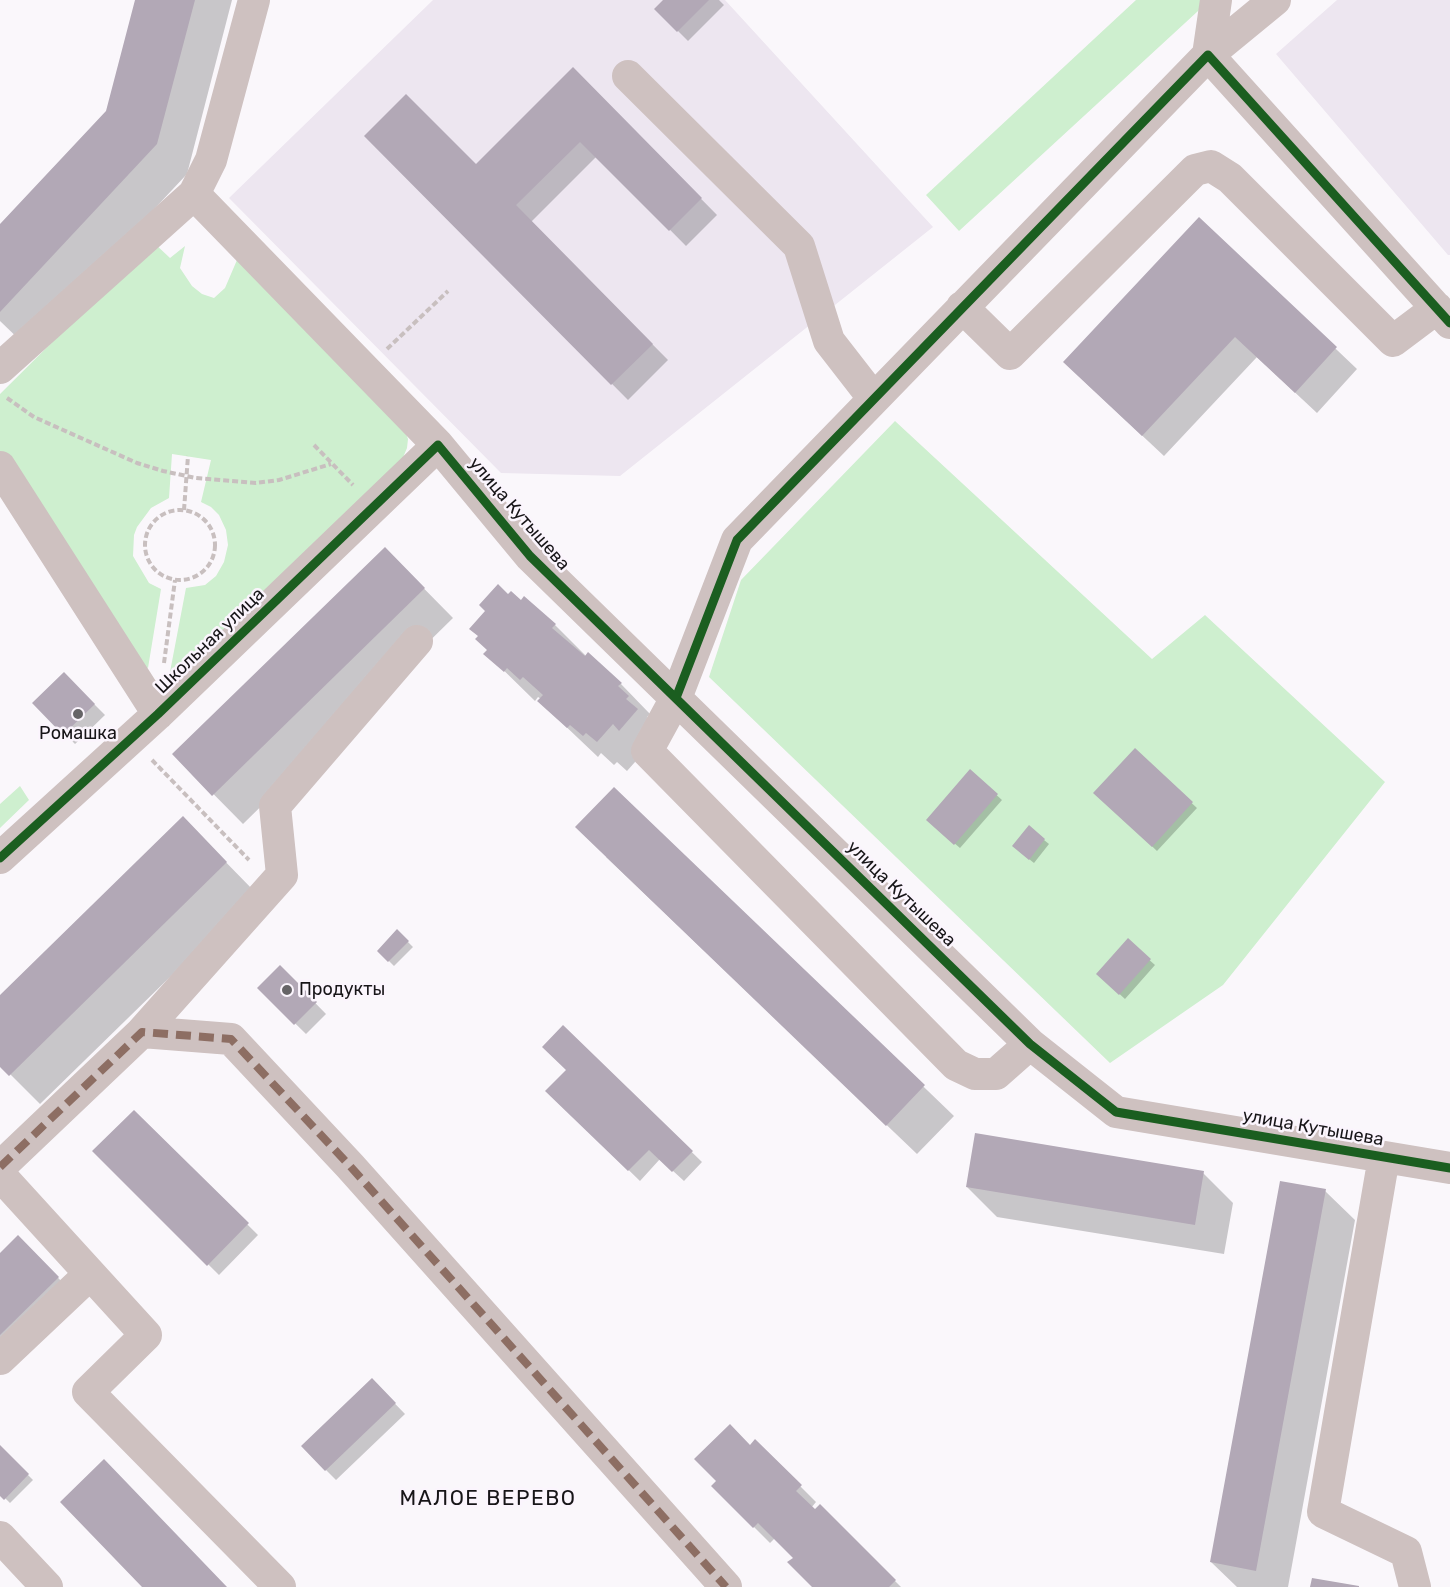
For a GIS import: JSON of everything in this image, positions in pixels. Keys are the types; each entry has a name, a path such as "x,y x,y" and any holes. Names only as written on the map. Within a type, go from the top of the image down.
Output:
{"street":[{"path":"0,368 194,194 211,160 254,0"},
{"path":"1208,56 1216,0"},
{"path":"1030,1044 996,1074 975,1074 956,1065 647,752 676,698 737,540 1208,56 1275,0"},
{"path":"962,307 1010,354 1195,170 1211,166 1230,178 1394,341 1439,302 1208,56"},
{"path":"628,76 799,246 829,341 874,399"},
{"name":"улица Кутышева","path":"194,194 438,445 530,556 1030,1044 1116,1112 1450,1168"},
{"name":"Школьная улица","path":"0,858 158,714 438,445"},
{"path":"2,476 158,714"},
{"path":"280,1587 88,1392 146,1335 90,1274 1,1165 142,1032 282,875 275,806 417,641"},
{"path":"142,1032 231,1039 350,1166 726,1587"},
{"path":"1384,1157 1323,1512 1406,1552 1415,1587"},
{"path":"0,1359 90,1274"},
{"path":"0,1537 47,1587"}],"path":[{"path":"364,370 448,291"},
{"path":"0,390 34,417 94,445 163,471 186,476 256,483 279,480 331,464"},
{"path":"314,445 375,506"},
{"path":"184,510 188,456"},
{"path":"184,510 199,515 210,526 215,541 213,557 205,570 191,578 175,580 161,574 150,563 145,548 147,533 155,520 169,512 184,510"},
{"path":"158,714 175,580"},
{"path":"131,739 248,859 282,875"}],"shaded area":[{"path":"433,0 725,0 933,227 620,476 501,473 229,198"},
{"path":"1337,0 1450,0 1450,255 1276,54"}],"green space":[{"path":"1136,0 1210,0 959,231 926,195"},
{"path":"153,242 170,258 185,246 180,268 192,286 202,294 214,298 225,288 237,260 404,428 408,439 407,448 399,467 180,676 170,672 186,588 205,585 216,576 224,562 228,545 226,530 219,515 211,507 201,502 211,460 172,454 169,498 151,508 134,535 133,556 149,583 161,589 148,668 142,665 0,456 0,394"},
{"path":"895,421 1152,659 1205,615 1385,782 1223,985 1110,1063 709,677 741,580"},
{"path":"20,786 29,800 0,828 0,804"}],"building":[{"path":"135,0 195,0 157,144 0,312 0,224 106,111"},
{"path":"663,0 709,0 677,32 654,9"},
{"path":"573,67 702,198 669,231 580,142 516,205 653,344 611,385 364,136 406,94 476,164"},
{"path":"1199,217 1337,347 1295,393 1235,337 1142,436 1063,362"},
{"path":"385,547 425,588 212,796 172,754"},
{"path":"498,584 508,594 511,591 521,600 524,596 556,624 552,628 585,656 588,652 622,683 618,686 629,696 626,699 638,709 619,731 613,724 597,742 586,733 583,736 570,725 567,728 537,701 543,695 523,677 520,680 507,668 504,672 483,654 487,650 475,639 478,636 469,629 485,611 479,605"},
{"path":"64,672 95,704 63,735 32,703"},
{"path":"1135,748 1193,802 1152,847 1093,793"},
{"path":"970,769 998,794 954,845 926,820"},
{"path":"614,787 925,1085 886,1126 575,827"},
{"path":"183,816 227,862 9,1076 0,1067 0,995"},
{"path":"1029,825 1045,839 1029,860 1012,846"},
{"path":"397,929 409,941 388,962 377,951"},
{"path":"1128,938 1151,959 1119,995 1096,974"},
{"path":"280,965 317,1002 294,1025 257,988"},
{"path":"563,1025 693,1151 672,1172 649,1150 628,1171 545,1091 566,1070 542,1047"},
{"path":"134,1110 249,1223 207,1266 92,1151"},
{"path":"975,1133 1204,1171 1195,1225 966,1187"},
{"path":"1280,1181 1326,1189 1256,1571 1210,1562"},
{"path":"18,1235 59,1277 0,1335 0,1253"},
{"path":"372,1378 396,1403 325,1471 301,1446"},
{"path":"730,1424 750,1445 755,1439 802,1485 796,1491 815,1509 820,1504 896,1580 889,1587 812,1587 787,1562 793,1558 758,1523 753,1528 711,1486 716,1481 694,1459"},
{"path":"0,1445 29,1474 4,1500 0,1496"},
{"path":"104,1459 227,1587 142,1587 60,1502"},
{"path":"1312,1578 1359,1586 1359,1587 1310,1587"}],"marked path":[{"path":"0,1167 142,1032 231,1039 350,1166 726,1587"}],"cycle path":[{"path":"676,698 737,540 1208,55 1450,323"},
{"path":"0,858 158,714 438,445 530,556 1030,1044 1116,1112 1450,1168"}],"place":[{"name":"Ромашка","path":"78,714"},
{"name":"Продукты","path":"287,990"}],"district":[{"name":"МАЛОЕ ВЕРЕВО","path":"488,1499"}]}
